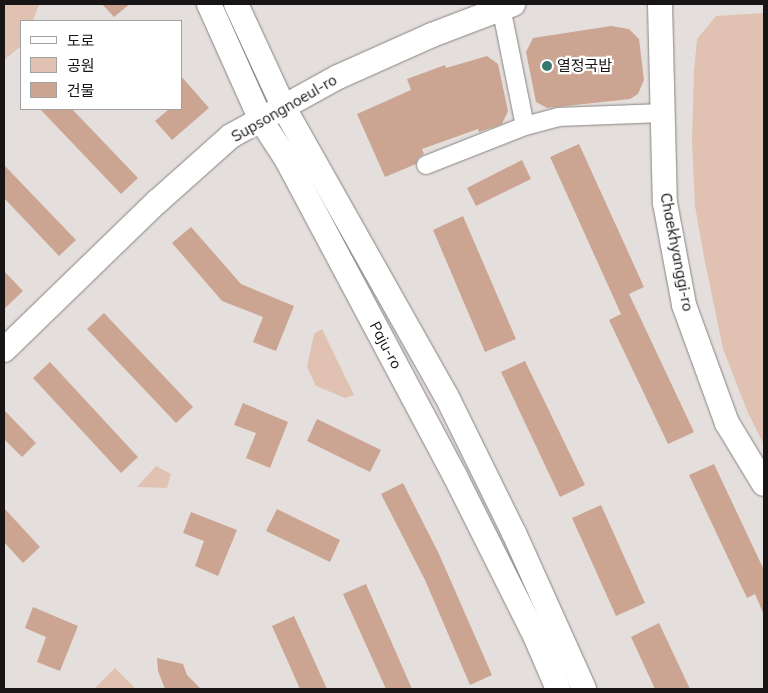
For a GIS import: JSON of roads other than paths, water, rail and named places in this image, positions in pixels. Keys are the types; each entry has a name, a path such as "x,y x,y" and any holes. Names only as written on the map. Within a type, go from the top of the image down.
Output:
{"main road":[{"name":"Paju-ro","path":"209,4 261,120 287,160 455,476 536,638 558,689"},
{"name":"Paju-ro","path":"236,4 284,108 446,396 514,533 584,689"},
{"name":"Chaekhyanggi-ro","path":"660,4 665,202 684,305 727,423 764,484"},
{"name":"Supsongnoeul-ro","path":"4,350 158,201 231,136 338,77 507,5"}],"street":[{"path":"507,5 524,126"},
{"path":"426,165 524,126 559,117 662,113"}],"place":[{"name":"열정국밥","path":"547,66"}]}
